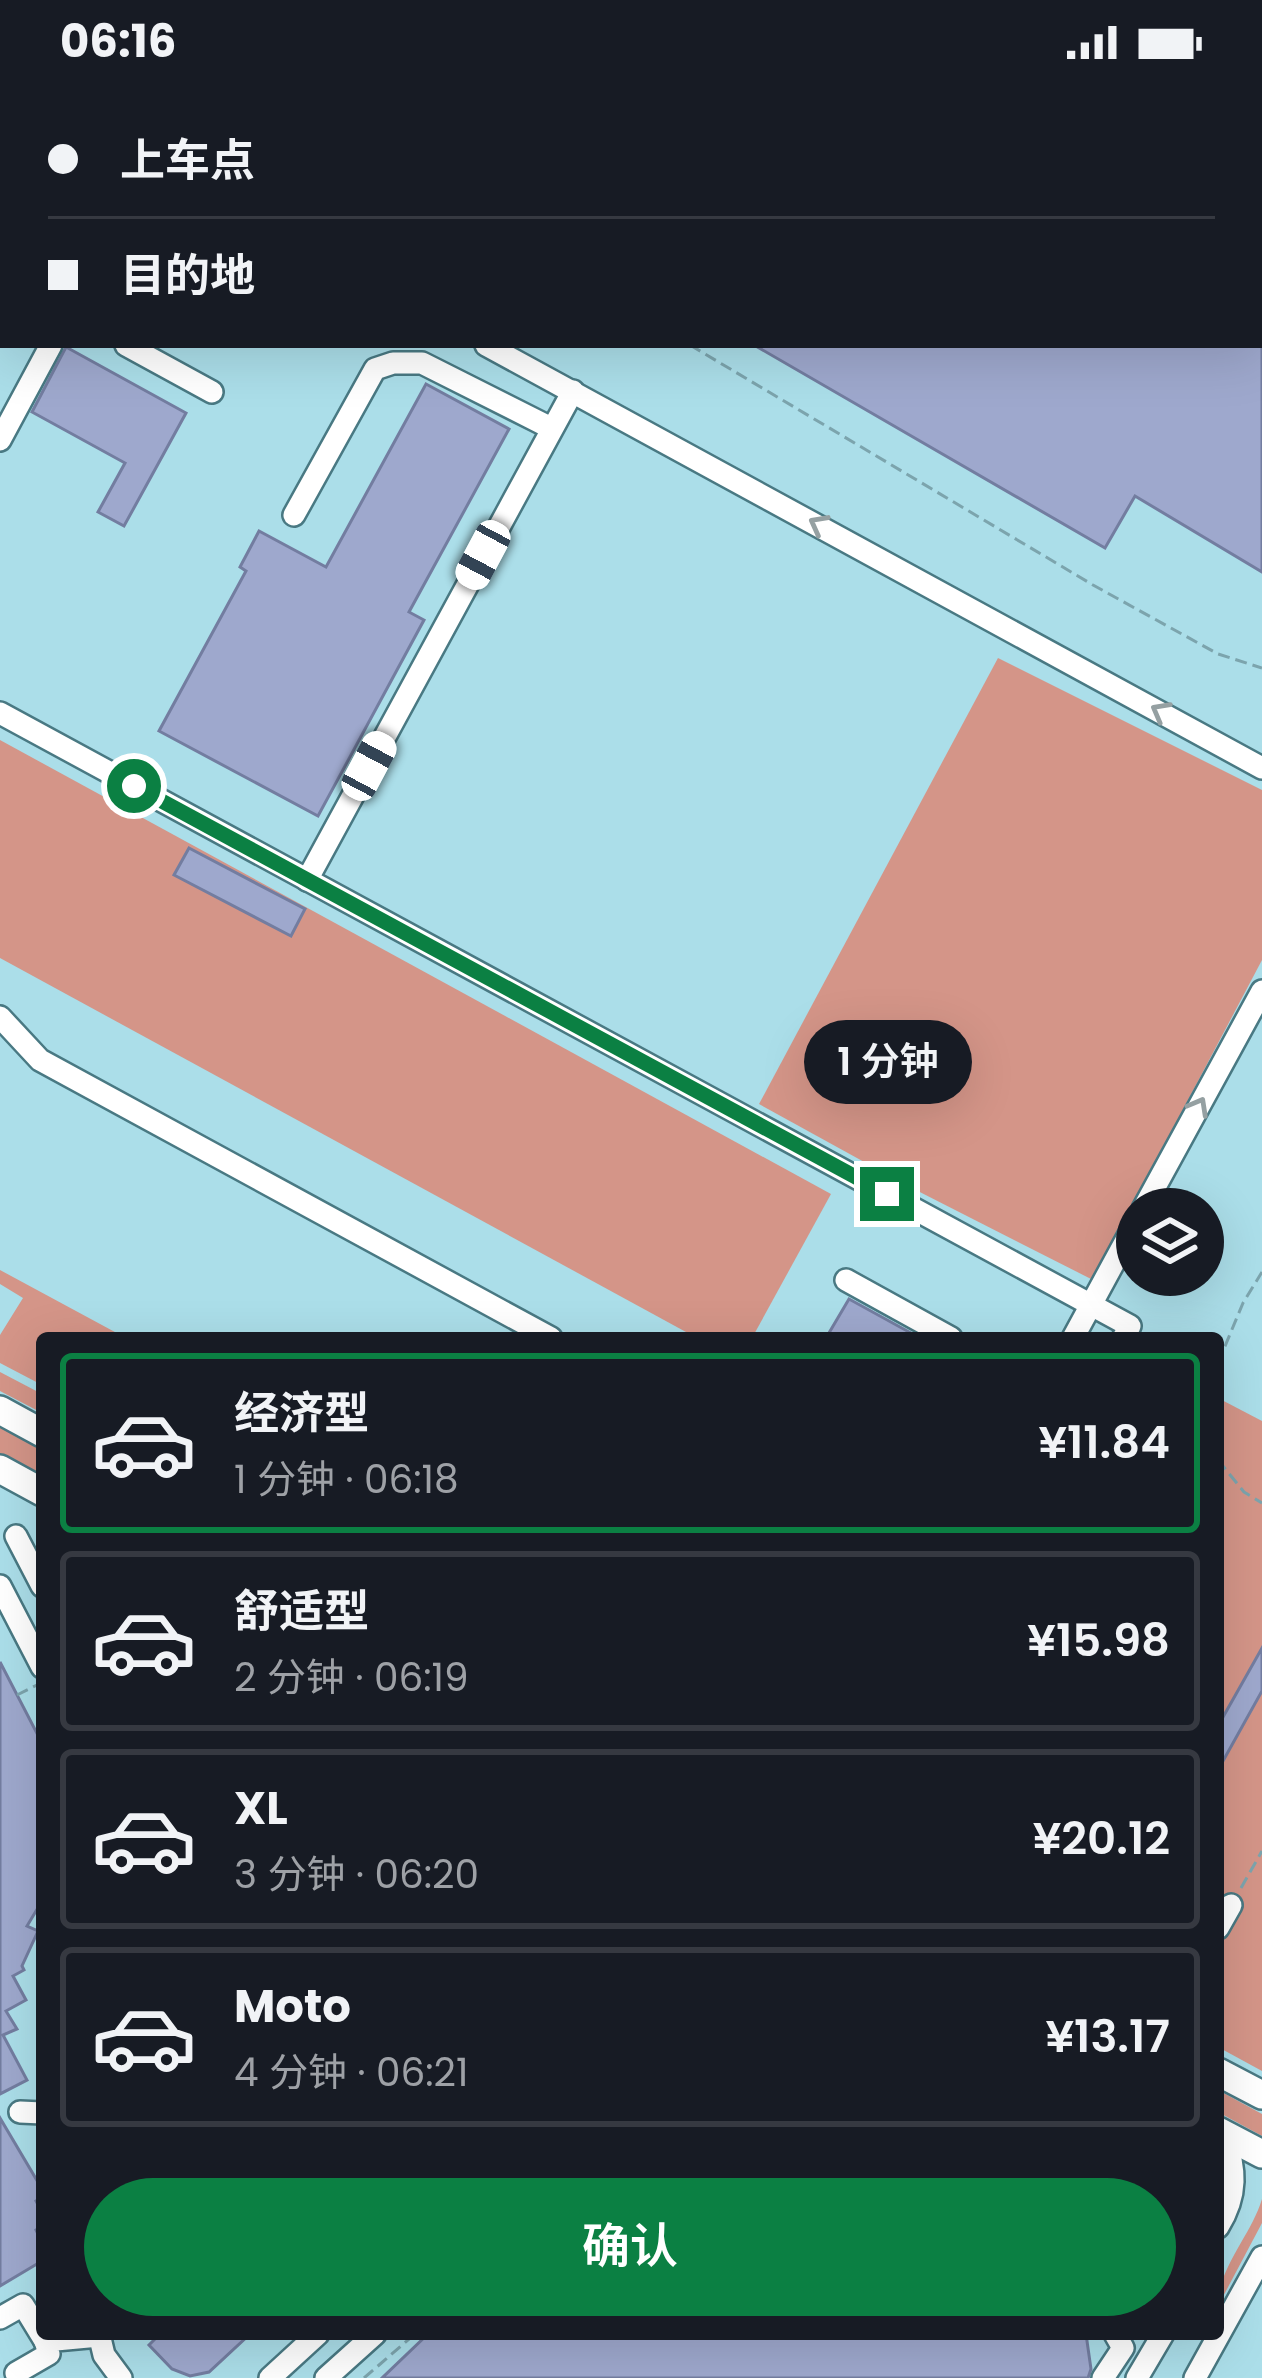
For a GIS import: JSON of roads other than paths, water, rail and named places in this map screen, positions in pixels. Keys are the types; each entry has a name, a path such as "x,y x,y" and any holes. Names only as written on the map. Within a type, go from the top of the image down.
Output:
{"main road":[{"path":"0,1410 36,1430"},
{"path":"0,1469 36,1489"},
{"path":"1224,2075 1262,2095"},
{"path":"1224,2134 1262,2154"}],"street":[{"path":"0,440 49,348"},
{"path":"131,348 212,392"},
{"path":"492,348 1262,768"},
{"path":"294,515 375,370 383,364 422,363 551,428"},
{"path":"307,880 573,392"},
{"path":"0,713 1091,1305 1127,1332"},
{"path":"1154,1188 1262,991"},
{"path":"0,1018 40,1060 540,1332"},
{"path":"1076,1332 1116,1259"},
{"path":"846,1280 940,1332"},
{"path":"8,1532 36,1547"},
{"path":"8,1532 36,1576"},
{"path":"0,1586 36,1655"},
{"path":"1224,1917 1231,1905"},
{"path":"1224,2139 1234,2162 1233,2198 1224,2216"},
{"path":"1224,2326 1262,2258"},
{"path":"0,2318 23,2305 36,2326"},
{"path":"18,2378 16,2373 49,2354 45,2341 54,2340"},
{"path":"100,2340 104,2355 121,2378"},
{"path":"277,2377 312,2340"},
{"path":"1103,2378 1123,2348 1118,2340"},
{"path":"1137,2378 1159,2340"},
{"path":"1195,2378 1216,2340"},
{"path":"326,2378 368,2341"},
{"path":"346,2378 368,2341"}]}
